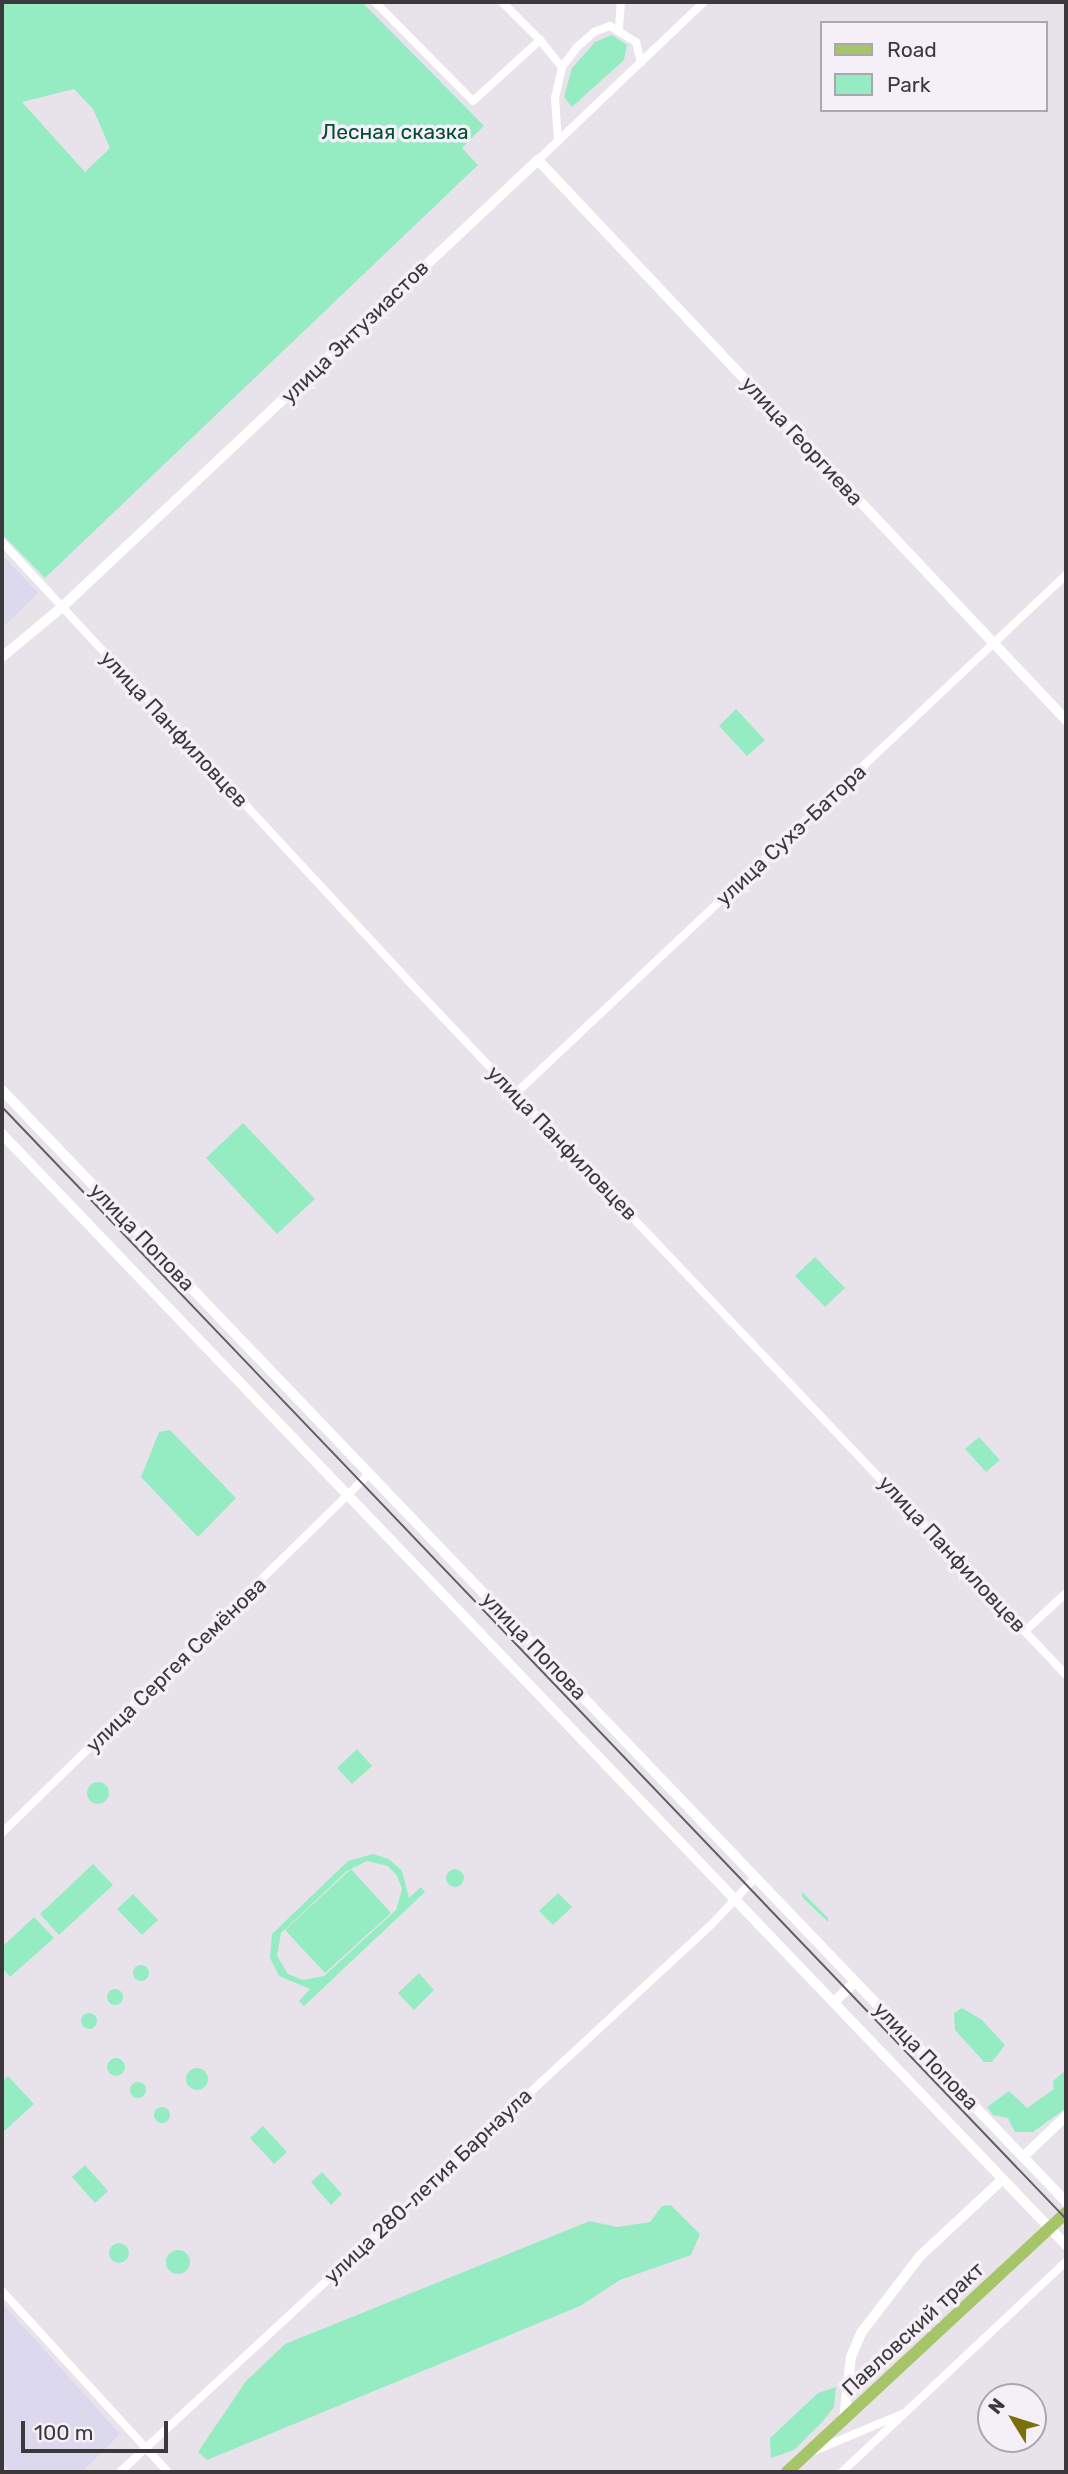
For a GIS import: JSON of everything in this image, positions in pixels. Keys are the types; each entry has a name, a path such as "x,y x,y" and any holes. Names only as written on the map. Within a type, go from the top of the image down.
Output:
{"main road":[{"name":"улица Энтузиастов","path":"2,657 62,607 538,160"},
{"name":"улица Георгиева","path":"538,160 1066,720"},
{"name":"улица Попова","path":"2,1090 1066,2202"},
{"name":"улица Попова","path":"2,1134 1066,2245"},
{"path":"834,2002 854,1983"},
{"path":"1023,2157 1066,2116"},
{"path":"844,2419 851,2357 861,2333 920,2256 1003,2179"},
{"name":"Павловский тракт","path":"787,2472 1066,2213"}],"street":[{"path":"375,2 473,101 540,40"},
{"path":"502,2 540,40 562,68"},
{"path":"619,29 621,2"},
{"name":"улица Энтузиастов","path":"538,160 704,2"},
{"path":"558,141 555,98 562,68 594,32 610,26 619,29 636,42 641,62"},
{"name":"улица Панфиловцев","path":"2,542 515,1094 1066,1675"},
{"name":"улица Сухэ-Батора","path":"515,1094 1066,575"},
{"name":"улица Сергея Семёнова","path":"2,1833 369,1474"},
{"path":"1025,1631 1066,1593"},
{"name":"улица 280-летия Барнаула","path":"120,2472 736,1900 754,1878"},
{"path":"842,2472 1066,2263"},
{"path":"2,2291 169,2472"},
{"path":"807,2454 908,2412"}],"shaded area":[{"path":"2,555 38,593 2,628"},
{"path":"2,2303 120,2434 82,2472 10,2472 2,2463"}],"green space":[{"name":"Лесная сказка","path":"2,2 362,2 484,126 462,148 478,165 45,578 2,534","holes":["74,89 93,109 110,148 85,172 22,102"]},
{"path":"612,35 627,45 624,60 572,107 564,97 572,68 595,42"},
{"path":"736,709 765,740 747,756 719,726"},
{"path":"243,1123 315,1199 277,1234 206,1158"},
{"path":"815,1257 845,1288 825,1307 795,1276"},
{"path":"170,1430 236,1498 198,1537 141,1477 159,1432"},
{"path":"979,1437 1000,1460 986,1472 965,1449"},
{"path":"357,1749 372,1766 352,1784 337,1768"},
{"path":"98,1782 106,1785 109,1793 106,1801 98,1804 90,1801 87,1793 90,1785"},
{"path":"373,1854 389,1859 402,1871 409,1898 421,1887 425,1892 304,2006 299,2001 310,1989 279,1976 270,1958 272,1934 348,1861","holes":["367,1861 388,1866 397,1876 402,1889 396,1910 324,1976 303,1980 288,1974 277,1956 281,1933 347,1871"]},
{"path":"93,1864 113,1885 59,1935 40,1914"},
{"path":"351,1869 391,1913 325,1973 285,1930"},
{"path":"451,1869 459,1869 464,1878 462,1885 451,1887 446,1882 446,1874"},
{"path":"802,1892 828,1918 828,1922 802,1897"},
{"path":"558,1893 572,1907 553,1925 539,1911"},
{"path":"133,1894 158,1920 142,1935 117,1909"},
{"path":"34,1917 54,1938 10,1977 2,1968 2,1947"},
{"path":"141,1965 147,1967 147,1979 141,1981 135,1979 133,1973 135,1967"},
{"path":"419,1973 434,1990 414,2010 398,1993"},
{"path":"112,1989 118,1989 123,1997 121,2003 112,2005 107,2000 107,1994"},
{"path":"962,2008 982,2020 1005,2045 992,2062 984,2062 955,2030 954,2013"},
{"path":"86,2013 92,2013 97,2021 95,2027 86,2029 81,2024 81,2018"},
{"path":"116,2058 122,2061 125,2067 122,2073 116,2076 110,2073 107,2067 110,2061"},
{"path":"197,2068 205,2071 208,2079 205,2087 197,2090 189,2087 186,2079 189,2071"},
{"path":"1066,2070 1066,2108 1033,2132 1015,2132 1008,2118 993,2115 987,2107 1009,2091 1027,2108 1054,2089 1053,2081"},
{"path":"8,2076 34,2104 2,2133 2,2082"},
{"path":"135,2082 141,2082 146,2090 144,2096 135,2098 130,2093 130,2087"},
{"path":"159,2107 165,2107 170,2115 168,2121 159,2123 154,2118 154,2112"},
{"path":"263,2126 287,2152 274,2164 250,2138"},
{"path":"85,2165 108,2191 95,2203 72,2177"},
{"path":"322,2172 342,2194 331,2205 311,2182"},
{"path":"671,2205 700,2234 691,2255 620,2280 580,2306 207,2460 198,2452 246,2381 285,2344 590,2221 617,2227 650,2222 662,2206"},
{"path":"119,2243 126,2246 129,2253 126,2260 119,2263 112,2260 109,2253 112,2246"},
{"path":"178,2250 187,2253 190,2262 187,2271 178,2274 169,2271 166,2262 169,2253"},
{"path":"836,2387 834,2407 823,2421 794,2450 771,2458 770,2438 818,2393"}],"tram line":[{"path":"2,1107 1066,2219"}]}
